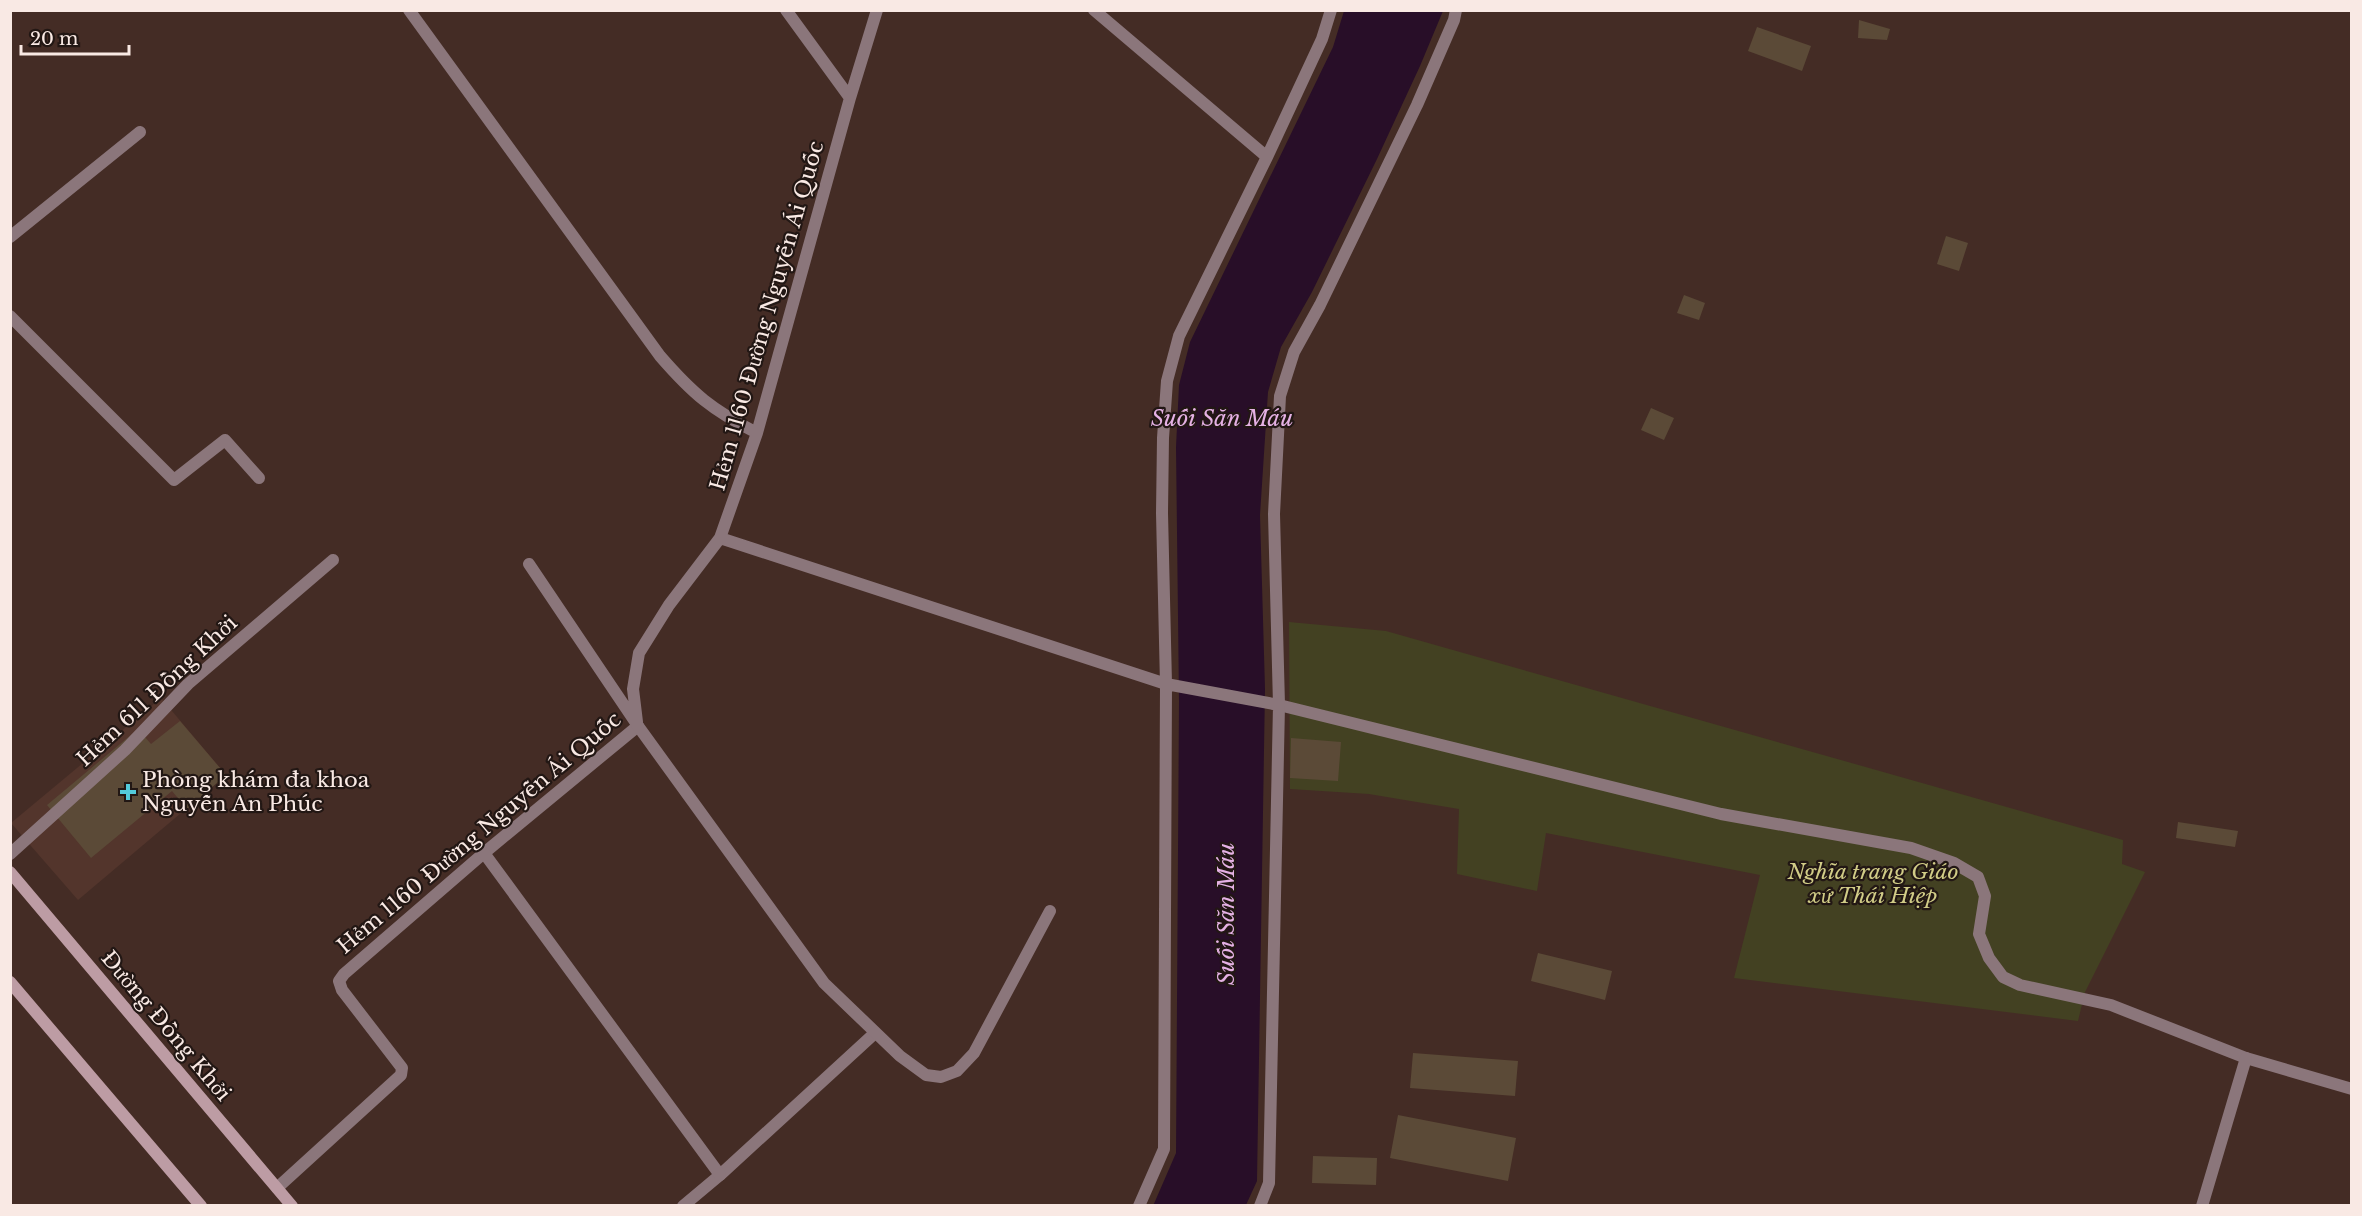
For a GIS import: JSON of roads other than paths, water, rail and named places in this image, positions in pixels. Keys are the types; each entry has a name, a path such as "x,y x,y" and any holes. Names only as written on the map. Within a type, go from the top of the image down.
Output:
{"main road":[{"name":"Đường Đồng Khởi","path":"10,872 292,1206"},
{"path":"10,982 201,1206"}],"street":[{"path":"409,10 660,356 695,394 714,410 757,433"},
{"path":"786,10 850,98"},
{"name":"Hẻm 1160 Đường Nguyễn Ái Quốc","path":"277,1188 401,1075 402,1068 342,990 339,981 344,974 484,853 638,726 633,689 639,653 669,605 720,538 757,433 850,98 877,10"},
{"path":"1094,10 1267,157"},
{"path":"1139,1206 1164,1149 1166,684 1162,513 1163,438 1167,381 1179,336 1267,157 1322,39 1331,10"},
{"path":"1260,1206 1269,1183 1279,705 1274,514 1280,396 1294,352 1320,305 1417,105 1454,20 1456,10"},
{"path":"10,237 140,132"},
{"path":"10,316 174,480 225,440 259,477"},
{"path":"720,538 1166,684 1279,705 1721,814 1911,848 1936,856 1978,877 1985,896 1979,934 1989,958 2003,977 2020,985 2111,1005 2246,1058 2352,1089"},
{"name":"Hẻm 611 Đồng Khởi","path":"10,854 125,750 188,684 333,560"},
{"path":"529,564 638,726 824,982 900,1056 926,1075 941,1077 957,1071 974,1053 1050,911"},
{"path":"484,853 720,1175"},
{"path":"683,1206 875,1033"},
{"path":"2202,1206 2246,1058"}],"water":[{"name":"Suối Săn Máu","path":"1344,11 1443,11 1377,159 1312,292 1281,347 1268,392 1260,515 1265,689 1257,1181 1246,1205 1153,1206 1176,1153 1179,701 1176,447 1179,385 1190,342 1333,47"}],"place":[{"name":"Phòng khám đa khoa Nguyễn An Phúc","path":"128,792"}],"park label":[{"name":"Nghĩa trang Giáo xứ Thái Hiệp","path":"1873,884"}]}
